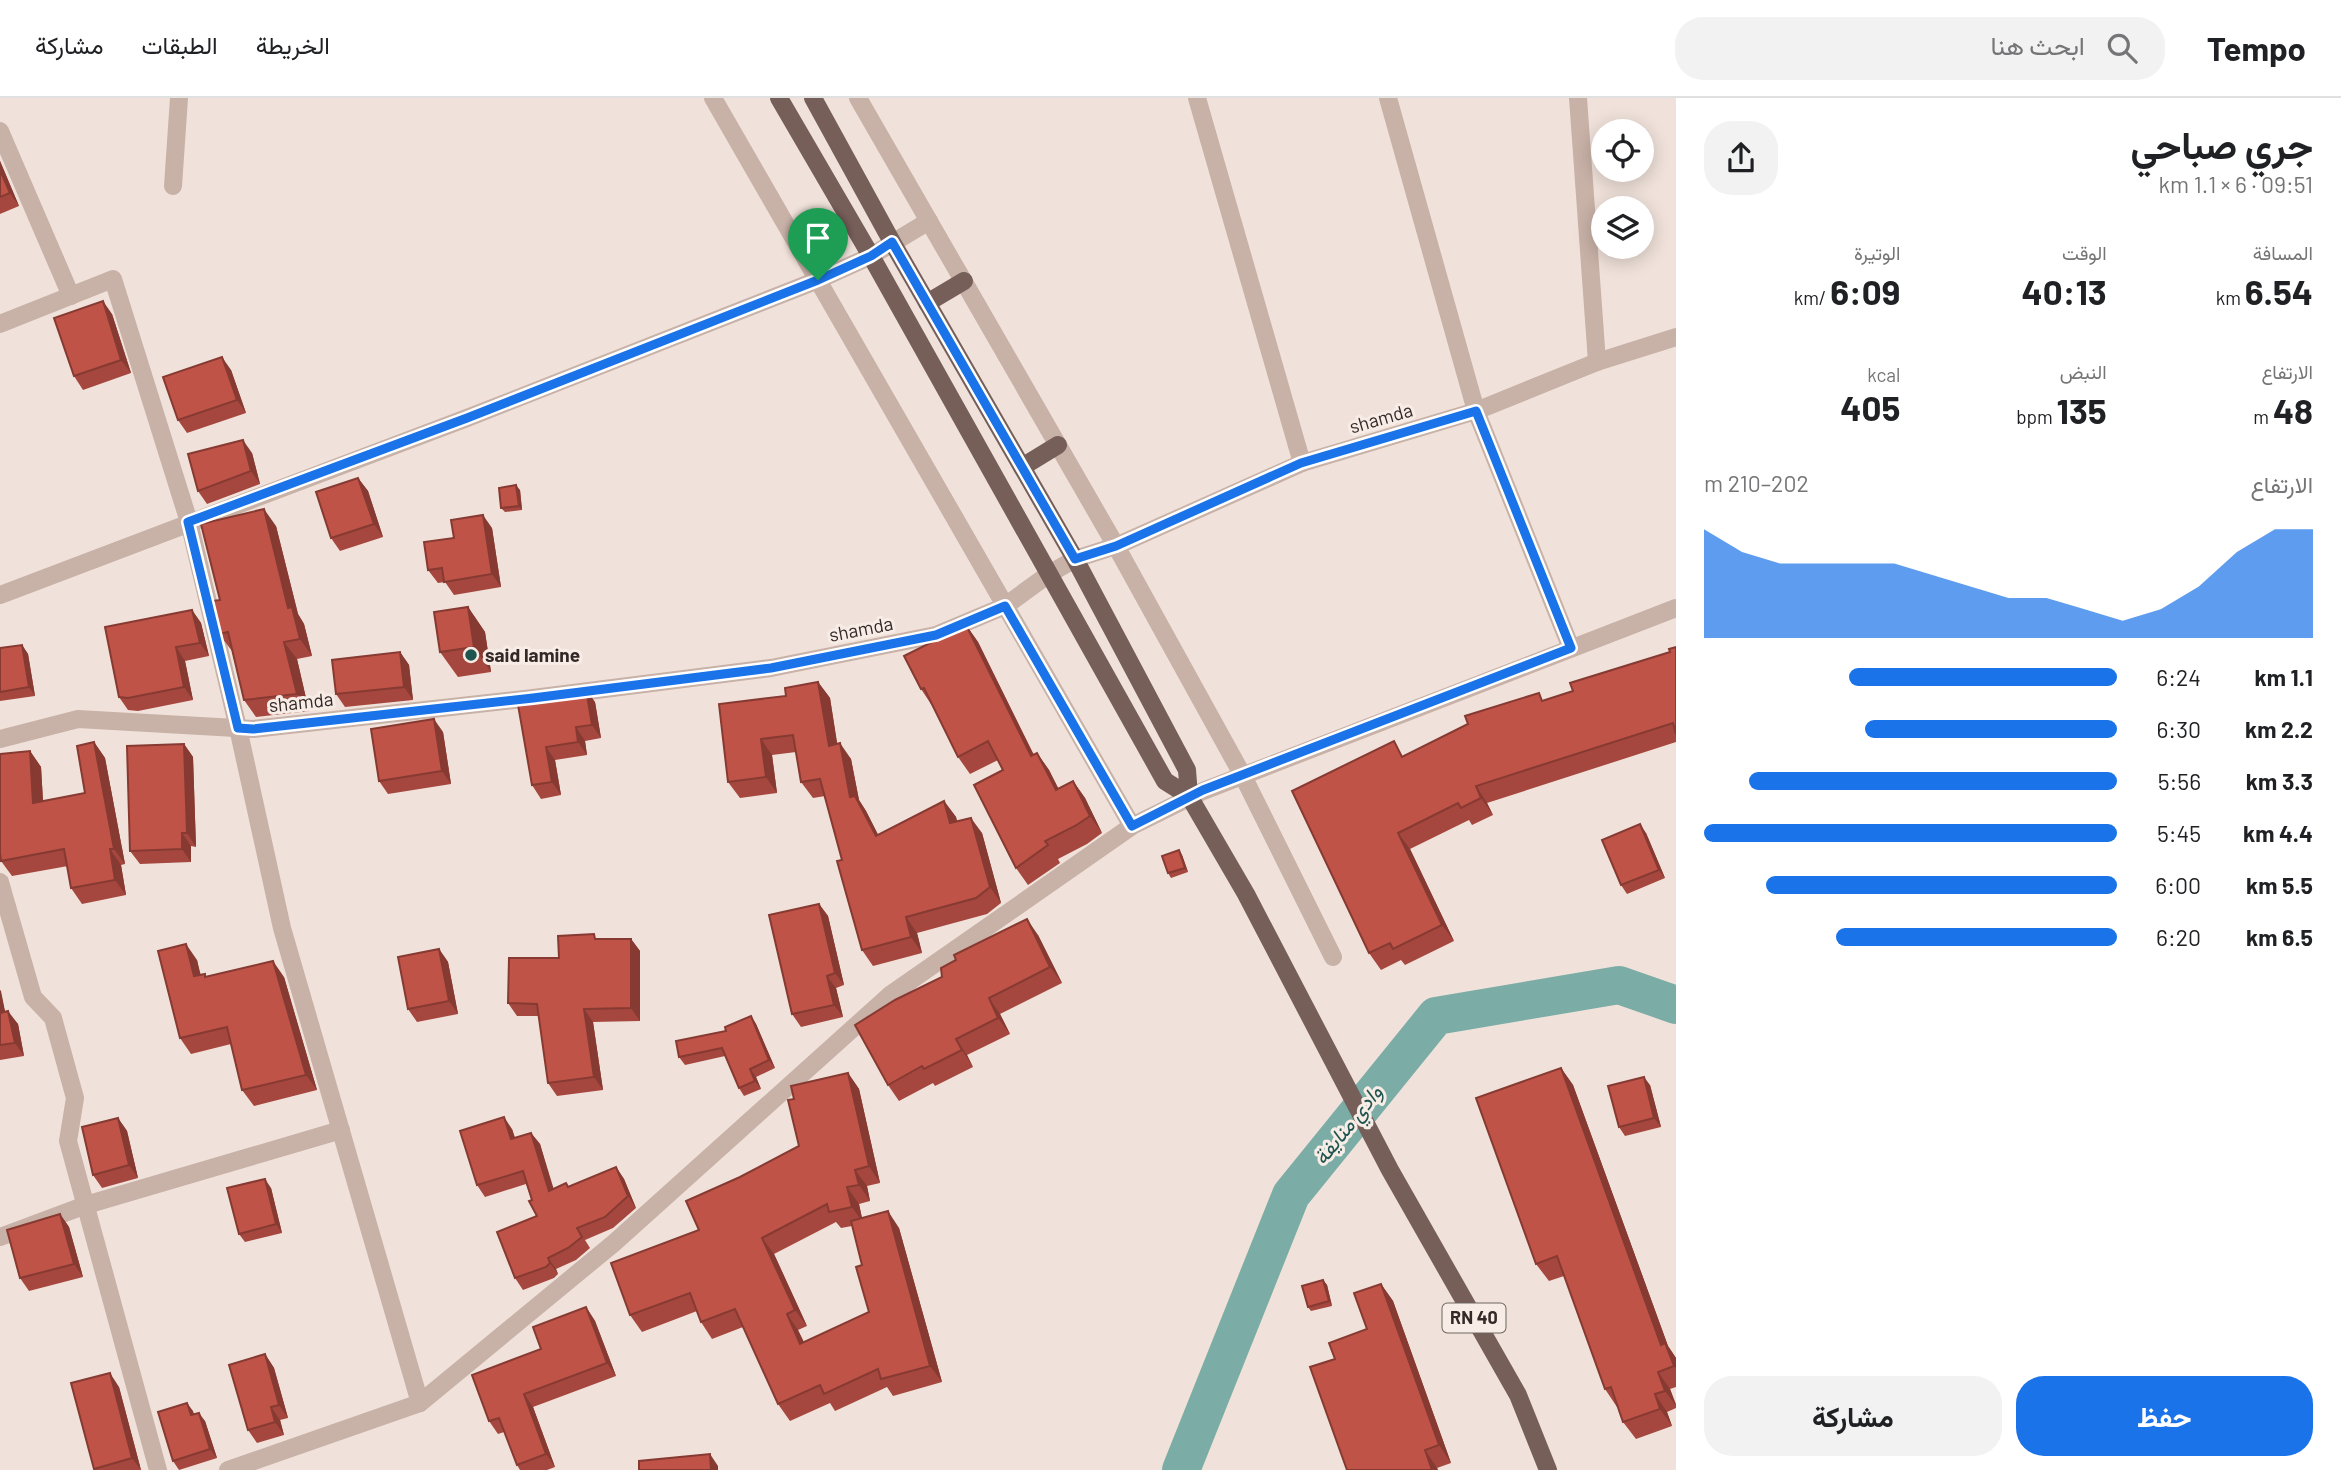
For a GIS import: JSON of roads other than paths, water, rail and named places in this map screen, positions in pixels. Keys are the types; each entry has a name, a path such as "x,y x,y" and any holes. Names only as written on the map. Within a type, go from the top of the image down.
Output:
{"main road":[{"path":"779,98 871,256 1165,781 1189,796"},
{"path":"813,98 892,242 1075,559 1187,770 1189,796"},
{"path":"927,303 964,281"},
{"path":"1022,467 1058,445"},
{"name":"RN 40","path":"1189,796 1246,894 1390,1170 1518,1395 1548,1470"}],"street":[{"path":"173,186 179,98"},
{"path":"713,98 1132,826"},
{"path":"858,98 1116,546 1243,776 1333,957"},
{"path":"1197,98 1301,463"},
{"path":"1388,98 1476,411 1571,648"},
{"path":"1578,98 1597,362"},
{"path":"0,131 71,296"},
{"path":"0,595 467,418 818,280 871,256 929,221"},
{"path":"0,324 113,279 188,522 238,728 282,928 420,1403"},
{"name":"shamda","path":"0,739 78,719 253,729 771,668 936,635 1005,606 1075,559 1116,546 1301,463 1476,411 1597,362 1676,337"},
{"path":"228,1470 420,1403 614,1243 890,995 1132,826 1189,796 1676,608"},
{"path":"0,882 33,997 53,1018 75,1098 68,1141 158,1470"},
{"path":"0,1237 86,1205 341,1130"}],"waterway":[{"name":"وادي منايفة","path":"1181,1470 1291,1195 1436,1016 1619,985 1676,1005"}],"place":[{"name":"said lamine","path":"471,655"}]}
